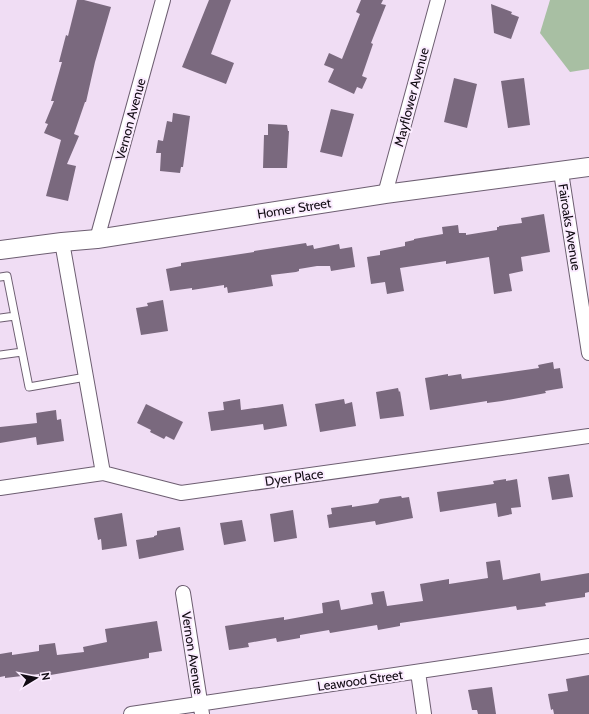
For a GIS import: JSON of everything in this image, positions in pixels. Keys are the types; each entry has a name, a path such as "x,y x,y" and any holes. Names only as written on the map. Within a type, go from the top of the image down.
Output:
{"street":[{"name":"Vernon Avenue","path":"97,239 163,0"},
{"name":"Mayflower Avenue","path":"384,194 438,0"},
{"name":"Homer Street","path":"0,250 97,239 384,194 589,168"},
{"name":"Fairoaks Avenue","path":"561,172 589,353"},
{"path":"62,242 103,473"},
{"name":"Dyer Place","path":"0,488 103,473 181,493 589,436"},
{"name":"Vernon Avenue","path":"183,593 201,709"},
{"name":"Leawood Street","path":"131,714 201,709 418,672 589,646"},
{"path":"418,672 424,714"}],"lane":[{"path":"4,277 15,316 29,387 86,377"},
{"path":"0,318 15,316"},
{"path":"0,356 22,352"}],"green space":[{"path":"550,0 589,0 589,69 570,72 540,33"}],"building":[{"path":"77,0 84,0 111,7 95,62 86,102 74,134 79,136 67,164 76,166 68,201 46,196 61,140 44,133 48,124 45,123 54,101 51,101 62,62 59,62 66,35 68,36"},
{"path":"209,0 231,0 211,54 234,63 226,84 182,67"},
{"path":"361,0 383,0 381,4 386,5 371,43 373,44 362,76 367,78 362,89 357,87 354,94 328,82 334,69 324,65 329,53 342,59 360,14 356,12"},
{"path":"491,4 512,12 511,14 519,17 511,39 494,33"},
{"path":"454,78 477,84 467,128 444,122"},
{"path":"524,78 530,125 508,128 501,81"},
{"path":"331,109 354,114 342,157 320,152"},
{"path":"173,113 190,116 183,167 181,167 180,173 160,171 161,153 156,153 158,140 163,141 167,121 172,122"},
{"path":"268,124 287,125 289,131 287,168 263,168 264,135 268,135"},
{"path":"544,214 550,252 521,257 523,271 509,274 512,291 494,294 489,257 446,264 446,261 400,268 404,291 387,294 385,282 371,284 367,257 380,255 380,251 405,246 405,242 414,239 443,234 442,227 458,225 459,233 466,233 466,235 497,230 497,227 499,226 522,223 521,218"},
{"path":"306,243 307,246 313,245 314,249 339,244 340,249 352,247 355,267 331,271 330,266 317,266 299,269 299,271 296,272 271,275 273,286 228,293 227,287 224,288 224,285 192,290 192,288 170,291 166,269 181,266 181,263"},
{"path":"163,300 168,331 141,335 136,308 148,306 147,303"},
{"path":"553,362 554,369 560,368 563,388 545,391 546,393 502,401 487,403 487,401 430,410 425,378 448,374 448,376 461,374 462,379 539,368 538,365"},
{"path":"398,388 399,392 400,391 404,416 380,419 376,392"},
{"path":"240,399 241,410 283,404 287,426 264,430 263,424 211,431 208,412 224,410 223,402"},
{"path":"344,399 345,404 352,402 356,426 320,432 315,404"},
{"path":"146,404 183,422 174,440 166,436 164,439 137,423"},
{"path":"56,410 57,420 61,419 64,441 37,445 36,437 0,443 0,427 37,423 36,413"},
{"path":"569,474 573,497 552,500 548,477"},
{"path":"506,479 506,481 517,479 521,507 511,508 512,514 498,517 496,503 440,512 437,492 494,484 493,481"},
{"path":"401,496 402,498 409,497 413,518 376,525 375,521 329,528 327,515 332,514 331,508 352,505 352,507 378,503 380,499"},
{"path":"293,510 297,538 274,542 270,514"},
{"path":"122,513 127,546 102,550 101,539 98,540 94,518"},
{"path":"242,520 246,541 224,545 220,523"},
{"path":"180,527 184,550 139,559 136,540 154,537 157,535 157,531"},
{"path":"500,560 503,580 540,573 541,581 589,573 589,592 585,593 585,597 545,603 546,606 517,610 516,606 400,623 400,626 378,630 377,625 330,633 329,630 300,635 300,638 277,642 276,638 248,643 249,647 229,650 225,626 284,617 284,620 323,613 322,603 339,600 341,610 373,604 371,593 384,591 387,606 423,601 420,584 449,579 449,584 488,578 486,562"},
{"path":"157,621 162,651 149,653 149,658 39,677 39,674 5,678 5,676 0,677 0,654 12,652 12,655 39,651 39,645 55,643 57,655 84,652 83,647 107,642 105,629"},
{"path":"589,675 589,714 554,714 553,709 551,710 548,694 568,691 566,679"},
{"path":"492,687 496,714 478,714 477,710 472,710 468,690"}]}
